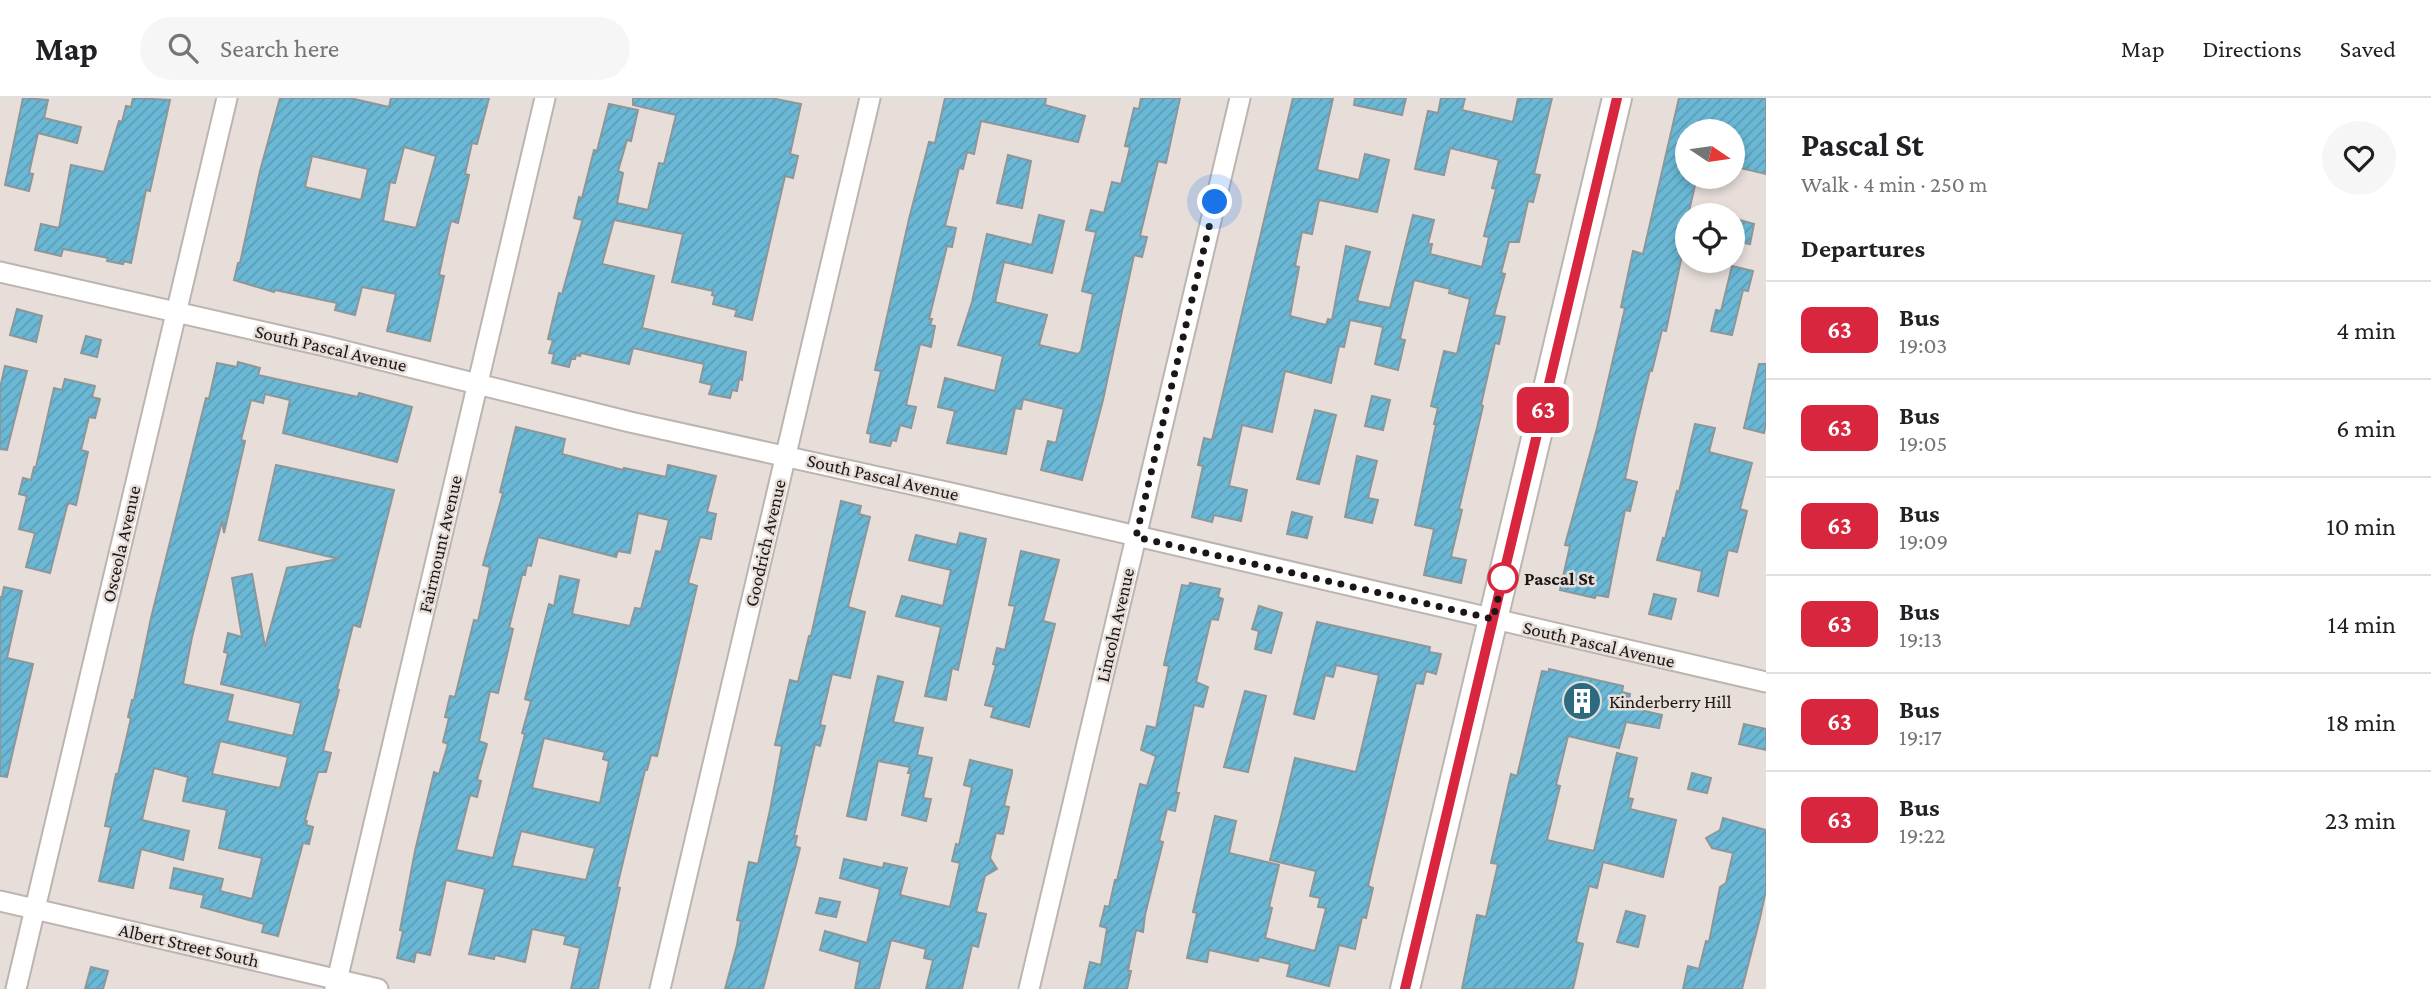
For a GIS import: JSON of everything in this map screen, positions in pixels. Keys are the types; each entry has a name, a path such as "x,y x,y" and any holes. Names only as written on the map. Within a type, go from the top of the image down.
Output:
{"main road":[{"path":"1405,989 1617,98"}],"street":[{"name":"Osceola Avenue","path":"16,989 227,98"},
{"name":"Fairmount Avenue","path":"336,984 545,98"},
{"name":"Goodrich Avenue","path":"660,989 870,98"},
{"name":"Lincoln Avenue","path":"1029,989 1240,98"},
{"name":"South Pascal Avenue","path":"0,272 477,383 631,422 786,455 1766,682"},
{"name":"Albert Street South","path":"0,901 336,984 377,989"}],"building":[{"path":"23,98 48,100 44,118 81,127 77,143 38,133 29,173 33,174 29,191 5,185"},
{"path":"133,98 170,100 150,191 146,190 131,263 107,261 108,258 63,249 61,256 35,250 41,224 59,228 71,165 104,172 119,121 122,122 126,106 131,107"},
{"path":"280,98 350,98 389,107 391,98 489,98 477,144 472,143 465,174 469,175 458,223 451,221 448,233 439,275 444,276 430,341 387,331 396,294 362,287 355,315 335,310 337,303 275,290 274,292 234,280","holes":["404,147 436,156 416,228 383,221 390,182 395,183","312,156 368,169 361,200 305,187"]},
{"path":"633,98 771,98 801,104 790,154 798,156 793,178 785,176 752,320 735,316 737,310 713,304 713,291 672,282 683,234 614,220 602,264 654,276 642,328 746,352 742,380 739,379 737,391 732,390 730,398 709,394 712,385 700,382 704,364 633,348 629,364 581,353 571,359 569,367 552,363 554,354 549,353 553,340 548,339 559,293 562,294 582,222 574,218 594,150 597,151 609,104 638,110 631,141 627,140 618,171 623,173 617,203 648,210 659,163 664,164 676,115 633,105"},
{"path":"945,98 1046,98 1045,105 1085,116 1078,142 981,121 974,154 967,152 963,169 959,168 945,226 956,228 952,247 947,246 929,319 932,319 930,325 935,326 931,347 920,344 906,405 916,407 911,428 900,425 896,441 892,440 890,446 870,442 871,434 867,433 881,371 875,370 909,219 929,142 935,143"},
{"path":"1141,98 1180,98 1166,163 1158,161 1140,236 1147,237 1142,257 1134,255 1103,400 1082,480 1041,470 1048,441 1056,443 1064,409 1023,399 1021,409 1015,408 1006,454 947,443 955,411 938,407 945,378 995,391 1003,356 958,345 972,302 987,234 1032,245 1039,215 1064,221 1052,273 1004,262 995,302 1047,315 1039,345 1078,354 1081,351 1093,294 1082,291 1096,232 1086,230 1091,210 1104,213 1112,182 1121,184 1130,147 1125,146 1134,108 1139,109"},
{"path":"1293,98 1333,98 1317,170 1359,180 1365,154 1389,160 1377,212 1319,200 1312,234 1302,232 1295,266 1299,267 1290,316 1326,325 1328,319 1332,320 1346,246 1370,252 1357,301 1390,308 1413,215 1434,220 1428,244 1432,244 1430,254 1482,267 1489,237 1484,236 1496,189 1492,188 1499,160 1450,148 1444,175 1415,169 1428,111 1438,113 1441,98 1465,98 1462,110 1513,122 1518,98 1552,98 1534,174 1540,175 1533,202 1528,201 1519,242 1509,242 1501,273 1505,274 1494,315 1505,317 1499,344 1495,343 1481,405 1483,406 1459,509 1462,510 1451,557 1466,560 1461,583 1424,575 1434,529 1415,525 1436,424 1438,408 1431,406 1444,351 1457,354 1470,299 1449,293 1450,289 1414,280 1400,339 1405,340 1398,370 1375,364 1383,327 1350,320 1344,347 1339,346 1331,383 1285,371 1272,432 1242,425 1229,486 1247,490 1241,521 1214,515 1212,522 1192,517 1203,466 1198,465 1204,438 1212,440"},
{"path":"1355,98 1406,98 1402,115 1354,105"},
{"path":"1679,98 1766,98 1766,174 1745,169 1745,119 1675,119 1675,189 1694,189 1691,203 1675,203 1675,273 1678,273 1666,331 1662,330 1652,371 1650,370 1625,479 1637,482 1630,511 1625,510 1608,597 1596,595 1595,598 1560,590 1570,546 1565,545 1597,428 1625,308 1621,307 1633,251 1643,254"},
{"path":"1008,155 1031,161 1022,208 997,203"},
{"path":"1745,222 1754,224 1750,244 1745,243"},
{"path":"1745,269 1753,271 1748,291 1743,290 1732,335 1711,331 1716,310 1721,311 1730,273 1745,273"},
{"path":"17,309 42,316 36,342 10,335"},
{"path":"86,336 101,340 97,357 81,353"},
{"path":"238,362 260,368 258,375 358,397 359,393 412,407 397,462 283,433 290,400 265,394 263,403 251,400 241,440 245,441 224,533 222,521 192,637 183,684 233,695 227,721 293,736 301,703 221,684 228,653 224,652 228,633 242,637 232,578 252,574 265,647 287,568 339,559 259,540 276,465 394,490 360,627 353,625 337,689 339,690 323,751 331,753 326,772 318,772 305,820 306,825 313,827 309,844 303,843 278,936 262,932 264,924 201,907 204,895 170,888 174,868 223,879 220,891 252,899 262,858 219,848 227,810 183,801 188,777 154,768 142,820 189,831 183,860 141,849 133,888 99,881 111,827 105,826 131,718 128,717 206,398 209,399 217,363 237,367","holes":["220,741 288,757 280,788 212,774"]},
{"path":"1759,364 1766,364 1764,433 1744,428"},
{"path":"5,366 27,371 7,450 0,449 0,388"},
{"path":"65,379 95,386 92,397 100,399 95,418 89,417 81,450 88,452 76,505 69,503 67,506 50,573 26,567 35,533 19,529 27,496 19,494 23,478 31,480 36,467 54,388 62,390"},
{"path":"1372,396 1390,400 1383,430 1365,426"},
{"path":"1315,410 1336,415 1319,484 1297,479"},
{"path":"1695,424 1715,428 1709,452 1752,463 1740,509 1747,511 1737,552 1728,550 1718,596 1698,591 1702,571 1657,560 1677,491 1679,492"},
{"path":"516,427 565,439 562,454 623,470 624,468 666,477 668,465 716,476 707,512 716,514 711,539 700,537 688,583 697,586 657,756 651,755 645,770 617,887 620,888 598,989 571,989 580,948 564,944 566,936 532,929 525,962 495,955 494,959 469,954 485,889 446,880 430,955 416,952 414,962 397,958 415,851 434,772 439,774 448,744 443,742 449,718 445,717 450,696 455,697 474,620 478,621 490,567 483,565 503,493 500,492","holes":["638,513 669,520 661,552 656,551 641,609 635,608 630,626 572,614 579,580 560,576 554,606 549,604 525,699 531,701 522,733 525,734 493,858 456,850 470,795 477,797 481,781 477,780 487,744 479,741 490,691 498,693 513,629 509,628 522,575 525,575 527,565 531,566 538,537 616,557 618,551 630,553","544,738 605,752 603,759 609,761 600,803 532,788","521,831 595,848 586,880 512,866"]},
{"path":"1357,456 1377,461 1368,498 1378,500 1372,523 1345,517"},
{"path":"841,501 861,506 859,514 870,517 848,607 865,612 850,678 832,674 820,725 825,726 820,746 815,744 794,836 797,836 795,846 800,848 763,989 725,989 737,945 741,921 737,920 749,862 758,864 770,810 782,746 775,745 790,680 798,682"},
{"path":"1292,512 1312,517 1307,538 1287,534"},
{"path":"960,533 986,539 958,670 952,668 946,700 925,696 941,627 896,616 902,596 943,606 951,570 909,560 916,535 957,545"},
{"path":"1021,551 1059,560 1043,621 1055,624 1029,727 991,717 994,707 985,705 996,665 993,664 997,648 1005,650 1015,606 1009,605"},
{"path":"1190,583 1220,589 1218,597 1223,599 1218,620 1211,619 1196,682 1208,687 1203,707 1194,705 1176,793 1179,793 1175,811 1167,809 1159,841 1163,842 1143,932 1136,930 1127,989 1084,989 1090,962 1101,965 1107,928 1100,926 1105,906 1109,907 1117,880 1140,784 1147,786 1156,756 1141,750 1147,726 1156,728 1169,666 1164,665 1182,585 1189,586"},
{"path":"4,587 22,591 7,658 33,664 7,777 0,776 0,597"},
{"path":"1654,594 1676,599 1671,619 1649,614"},
{"path":"1259,606 1282,613 1271,653 1255,649 1259,631 1252,629"},
{"path":"1317,622 1430,647 1429,652 1441,654 1436,674 1426,671 1423,684 1416,683 1368,886 1373,888 1366,918 1362,917 1355,949 1339,945 1329,986 1287,976 1290,964 1259,957 1258,961 1209,950 1207,962 1187,958 1197,913 1193,912 1215,816 1236,821 1229,853 1279,865 1265,938 1315,951 1326,908 1318,907 1320,898 1310,896 1316,871 1270,860 1295,758 1356,772 1379,675 1336,665 1333,677 1325,675 1314,719 1294,714"},
{"path":"1549,669 1623,686 1622,692 1630,694 1628,707 1662,715 1659,728 1626,722 1619,748 1568,736 1547,840 1594,851 1617,753 1637,758 1628,798 1633,799 1630,809 1676,820 1663,877 1603,862 1597,888 1589,886 1576,942 1583,944 1573,989 1462,989 1477,915 1486,917 1498,864 1491,863 1511,774 1517,776 1542,671 1549,672"},
{"path":"878,676 903,682 893,722 923,728 917,755 932,758 923,798 931,799 926,821 902,815 910,767 878,761 866,820 847,816"},
{"path":"1245,691 1266,696 1248,772 1224,767"},
{"path":"1744,724 1766,729 1766,750 1739,744"},
{"path":"970,760 1012,770 1012,773 1004,806 1009,807 1003,834 996,833 990,858 997,869 985,876 976,912 986,914 978,947 972,945 962,989 926,989 933,960 924,958 926,949 891,940 879,989 855,989 860,962 820,950 825,931 867,943 880,889 840,878 844,859 883,868 884,863 907,868 900,895 950,907 960,863 952,861 956,844 959,845 972,787 964,785"},
{"path":"1692,773 1711,778 1707,793 1688,789"},
{"path":"1723,818 1766,830 1766,890 1760,918 1742,989 1683,989 1688,966 1699,969 1706,941 1709,942 1720,887 1726,883 1733,853 1712,848 1706,838 1720,830"},
{"path":"820,898 840,902 836,917 816,913"},
{"path":"1626,911 1645,916 1638,947 1617,942"},
{"path":"91,967 108,971 103,989 85,989"}],"bus line":[{"name":"63","path":"1405,989 1617,98"}],"place":[{"name":"Pascal St","path":"1503,578"},
{"name":"Kinderberry Hill","path":"1582,701"}],"route":[{"path":"1215,202 1136,537 1493,619 1505,570 1503,578"}]}
